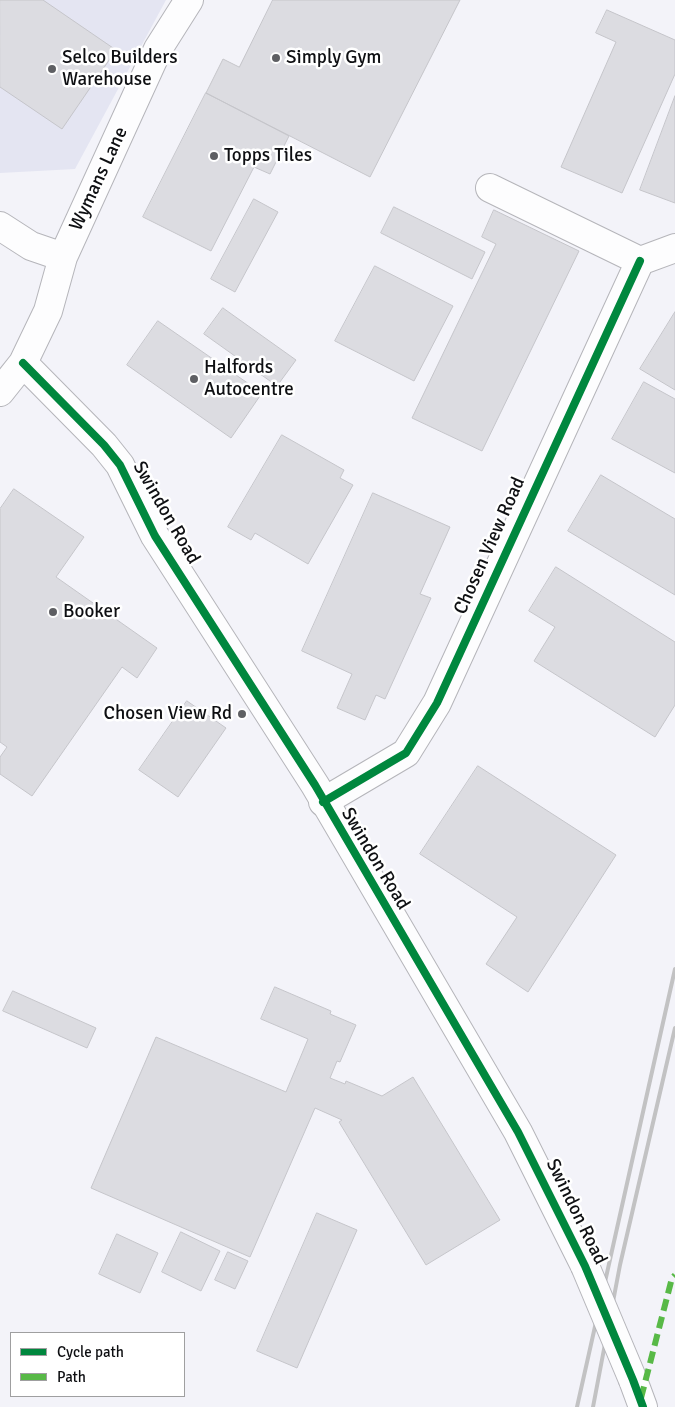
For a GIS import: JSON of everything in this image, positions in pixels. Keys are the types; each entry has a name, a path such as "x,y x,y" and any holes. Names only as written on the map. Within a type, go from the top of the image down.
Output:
{"street":[{"name":"Wymans Lane","path":"0,392 23,363 48,311 63,257 158,49 189,0"},
{"path":"490,188 640,261 675,248"},
{"path":"0,226 31,246 63,257"},
{"name":"Chosen View Road","path":"323,802 406,753 437,703 640,261"},
{"name":"Swindon Road","path":"23,363 104,445 120,465 155,536 315,785 323,802 518,1132 585,1266 633,1380 642,1407"}],"shaded area":[{"path":"0,0 166,0 75,169 0,173"}],"building":[{"name":"Selco Builders Warehouse","path":"0,0 43,0 116,50 62,129 0,87"},
{"path":"273,0 460,0 370,177 206,93 223,59 239,67"},
{"path":"607,10 675,40 675,74 622,193 561,167 616,42 596,33"},
{"path":"206,93 289,136 270,174 254,167 211,251 143,217"},
{"path":"675,96 675,203 640,190"},
{"path":"254,199 278,212 235,292 211,279"},
{"path":"394,207 485,252 472,279 381,233"},
{"path":"494,210 579,251 482,451 412,418 496,244 482,237"},
{"path":"375,266 453,306 414,381 335,341"},
{"path":"223,308 296,360 277,386 204,334"},
{"path":"675,312 675,390 640,369"},
{"name":"Halfords Autocentre","path":"158,321 262,393 231,438 127,365"},
{"path":"644,382 675,399 675,473 612,439"},
{"path":"282,435 344,470 340,478 353,485 308,564 255,533 251,540 228,527"},
{"path":"601,475 675,519 675,595 568,531"},
{"name":"Booker","path":"14,489 84,537 56,577 157,648 137,678 122,667 32,796 0,774 0,757 7,747 0,742 0,509"},
{"path":"373,493 450,527 420,594 431,598 385,699 376,695 365,720 337,708 352,674 302,651"},
{"path":"556,567 675,642 675,705 655,737 534,661 555,627 529,611"},
{"path":"187,701 226,728 178,797 139,770"},
{"path":"478,766 616,855 528,992 486,964 517,917 420,854"},
{"path":"275,987 331,1011 330,1014 356,1025 340,1062 337,1061 330,1078 345,1084 346,1081 382,1096 413,1077 500,1220 426,1265 339,1122 342,1120 315,1108 250,1257 91,1188 156,1037 286,1092 308,1039 261,1019"},
{"path":"13,991 96,1028 87,1048 3,1011"},
{"path":"317,1213 357,1230 297,1368 257,1351"},
{"path":"181,1232 220,1251 201,1291 162,1272"},
{"path":"117,1234 158,1253 140,1293 99,1274"},
{"path":"228,1252 248,1261 235,1289 215,1280"}],"railway":[{"path":"577,1407 675,969"},
{"path":"593,1407 620,1265 675,1028"}],"marked path":[{"path":"641,1398 672,1278 675,1275"}],"cycle path":[{"path":"323,802 406,753 437,703 640,261"},
{"path":"23,363 104,445 120,465 155,536 315,785 518,1132 585,1266 643,1407"}],"place":[{"name":"Simply Gym","path":"276,58"},
{"name":"Selco Builders Warehouse","path":"52,69"},
{"name":"Topps Tiles","path":"214,156"},
{"name":"Halfords Autocentre","path":"194,379"},
{"name":"Booker","path":"53,612"},
{"name":"Chosen View Rd","path":"242,714"}]}
